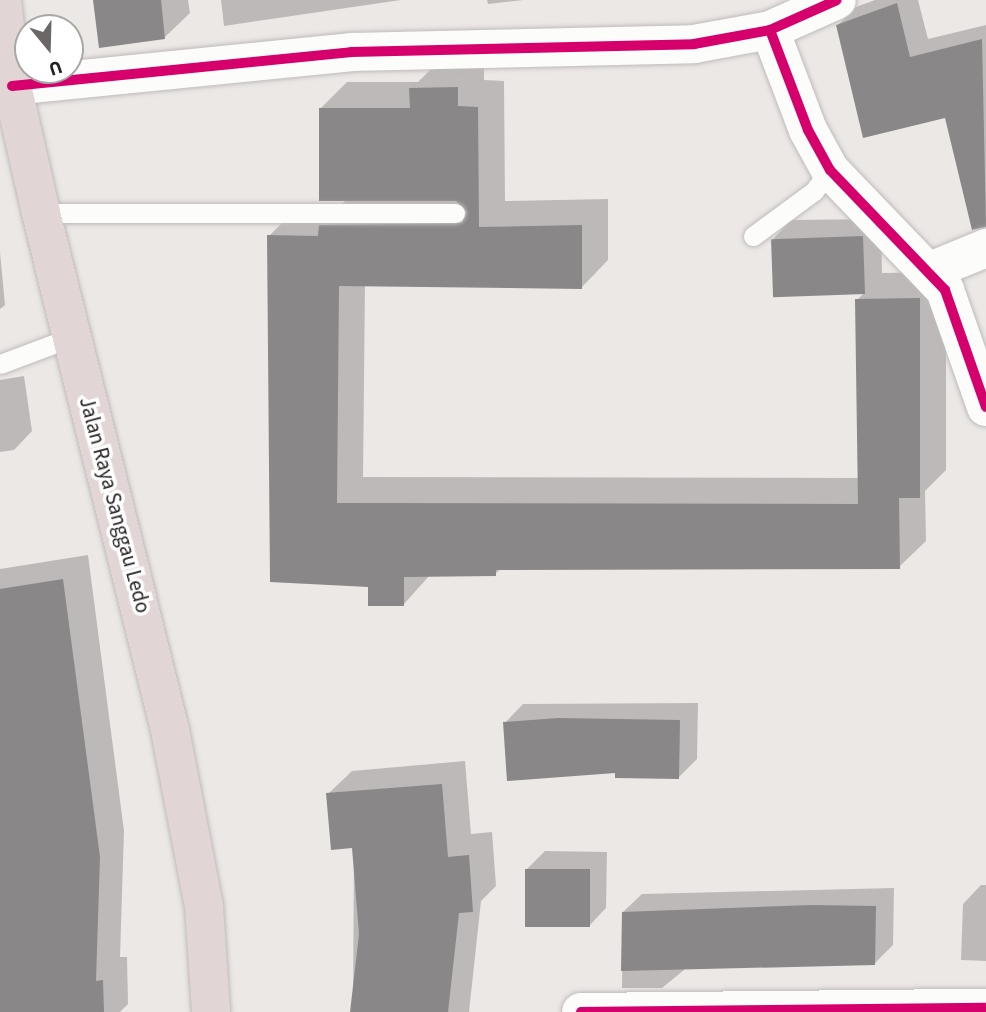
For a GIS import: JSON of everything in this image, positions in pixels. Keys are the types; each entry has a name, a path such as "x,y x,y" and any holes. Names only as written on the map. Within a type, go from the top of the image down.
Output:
{"highway":[{"name":"Jalan Raya Sanggau Ledo","path":"2,0 12,86 41,213 170,730 205,906 211,1012"}],"street":[{"path":"12,86 351,51 694,44 770,30 837,0"},
{"path":"770,30 807,130 830,170 930,271 950,299 964,356 986,407"},
{"path":"930,271 986,248"},
{"path":"580,1012 985,1008"}],"lane":[{"path":"753,236 814,191 830,170"},
{"path":"41,213 456,213"},
{"path":"0,364 72,337"}],"building":[{"path":"93,0 161,0 165,39 99,48"},
{"path":"897,3 910,57 982,39 986,227 972,230 945,118 863,138 836,25"},
{"path":"458,87 458,106 478,107 479,227 582,225 582,289 339,286 337,503 858,504 855,299 920,298 920,498 899,498 900,569 496,570 496,576 404,577 404,606 368,606 368,587 270,582 267,235 318,236 319,225 462,223 467,212 456,201 319,201 319,108 410,108 409,88"},
{"path":"863,236 865,294 773,297 771,239"},
{"path":"63,579 100,857 96,981 103,980 104,1012 0,1012 0,589"},
{"path":"558,718 680,720 679,779 615,778 615,773 507,781 503,722"},
{"path":"442,784 448,857 469,855 473,912 459,913 448,1012 350,1012 359,934 352,848 331,850 326,793"},
{"path":"525,869 590,869 590,927 525,927"},
{"path":"812,905 876,906 875,965 621,971 622,912"}],"cycle path":[{"path":"12,86 351,52 694,44 770,30 837,0"},
{"path":"770,30 808,130 830,170 945,290 986,407"},
{"path":"581,1012 985,1008"}]}
